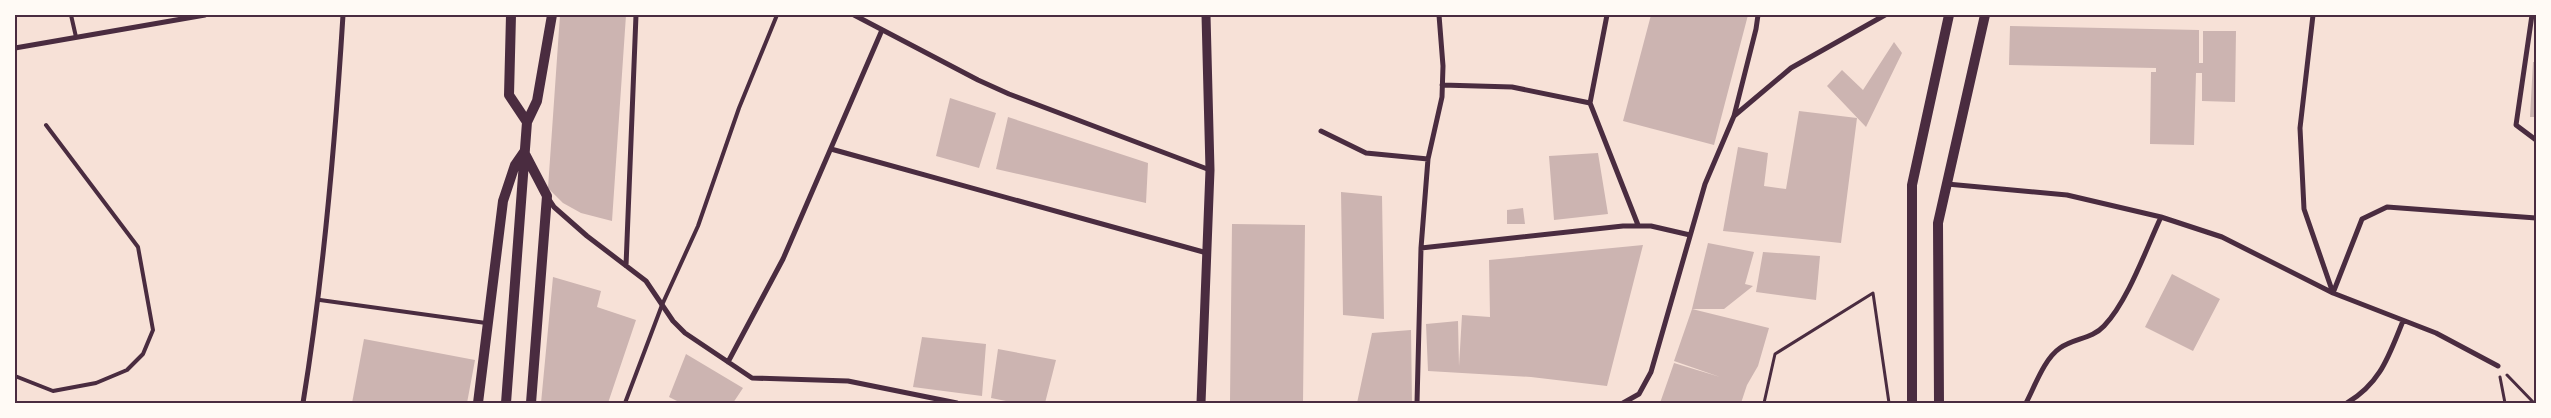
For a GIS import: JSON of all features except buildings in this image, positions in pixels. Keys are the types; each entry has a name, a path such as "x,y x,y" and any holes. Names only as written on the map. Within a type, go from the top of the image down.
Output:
{"main road":[{"path":"511,15 509,95 526,122"},
{"path":"506,403 526,122 537,101 552,15"},
{"path":"1912,403 1912,186 1949,15"},
{"path":"1939,403 1938,223 1985,15"},
{"path":"524,152 547,196 531,403"},
{"path":"478,403 503,201 515,165 524,152"}],"street":[{"path":"15,48 205,15"},
{"path":"304,403 320,300 334,157 344,15"},
{"path":"626,266 636,15"},
{"path":"854,15 978,80 1009,94 1210,170"},
{"path":"1201,403 1210,170 1206,15"},
{"path":"1417,403 1421,248 1428,159 1442,97 1439,15"},
{"path":"1607,15 1590,103 1638,225"},
{"path":"1623,403 1640,394 1651,372 1705,184 1734,116 1758,15"},
{"path":"1734,116 1792,68 1885,15"},
{"path":"2313,15 2300,128 2304,210 2333,293"},
{"path":"2532,15 2516,125 2536,140"},
{"path":"728,362 783,259 882,30"},
{"path":"1442,85 1512,88 1590,103"},
{"path":"1320,131 1366,153 1428,159"},
{"path":"830,149 1206,253"},
{"path":"1947,184 2067,195 2161,217 2222,237 2333,293 2436,334 2498,366"},
{"path":"547,196 554,207 580,230 646,281 684,333 752,378 848,381 957,403"},
{"path":"2333,293 2362,219 2387,207 2536,218"},
{"path":"2026,403 2049,361 2060,348 2093,336 2105,326 2126,292 2161,217"},
{"path":"1421,248 1638,225 1690,235"},
{"path":"2348,403 2361,395 2382,370 2403,321"}],"lane":[{"path":"71,15 76,38"},
{"path":"625,403 662,305 698,226 739,108 776,15"},
{"path":"15,384 16,377 53,392 96,383 128,370 143,354 153,330 138,247 46,125"},
{"path":"320,300 488,324"}],"path":[{"path":"1764,403 1775,354 1873,293 1889,403"},
{"path":"2498,366 2505,403"},
{"path":"2498,366 2534,403"}]}
